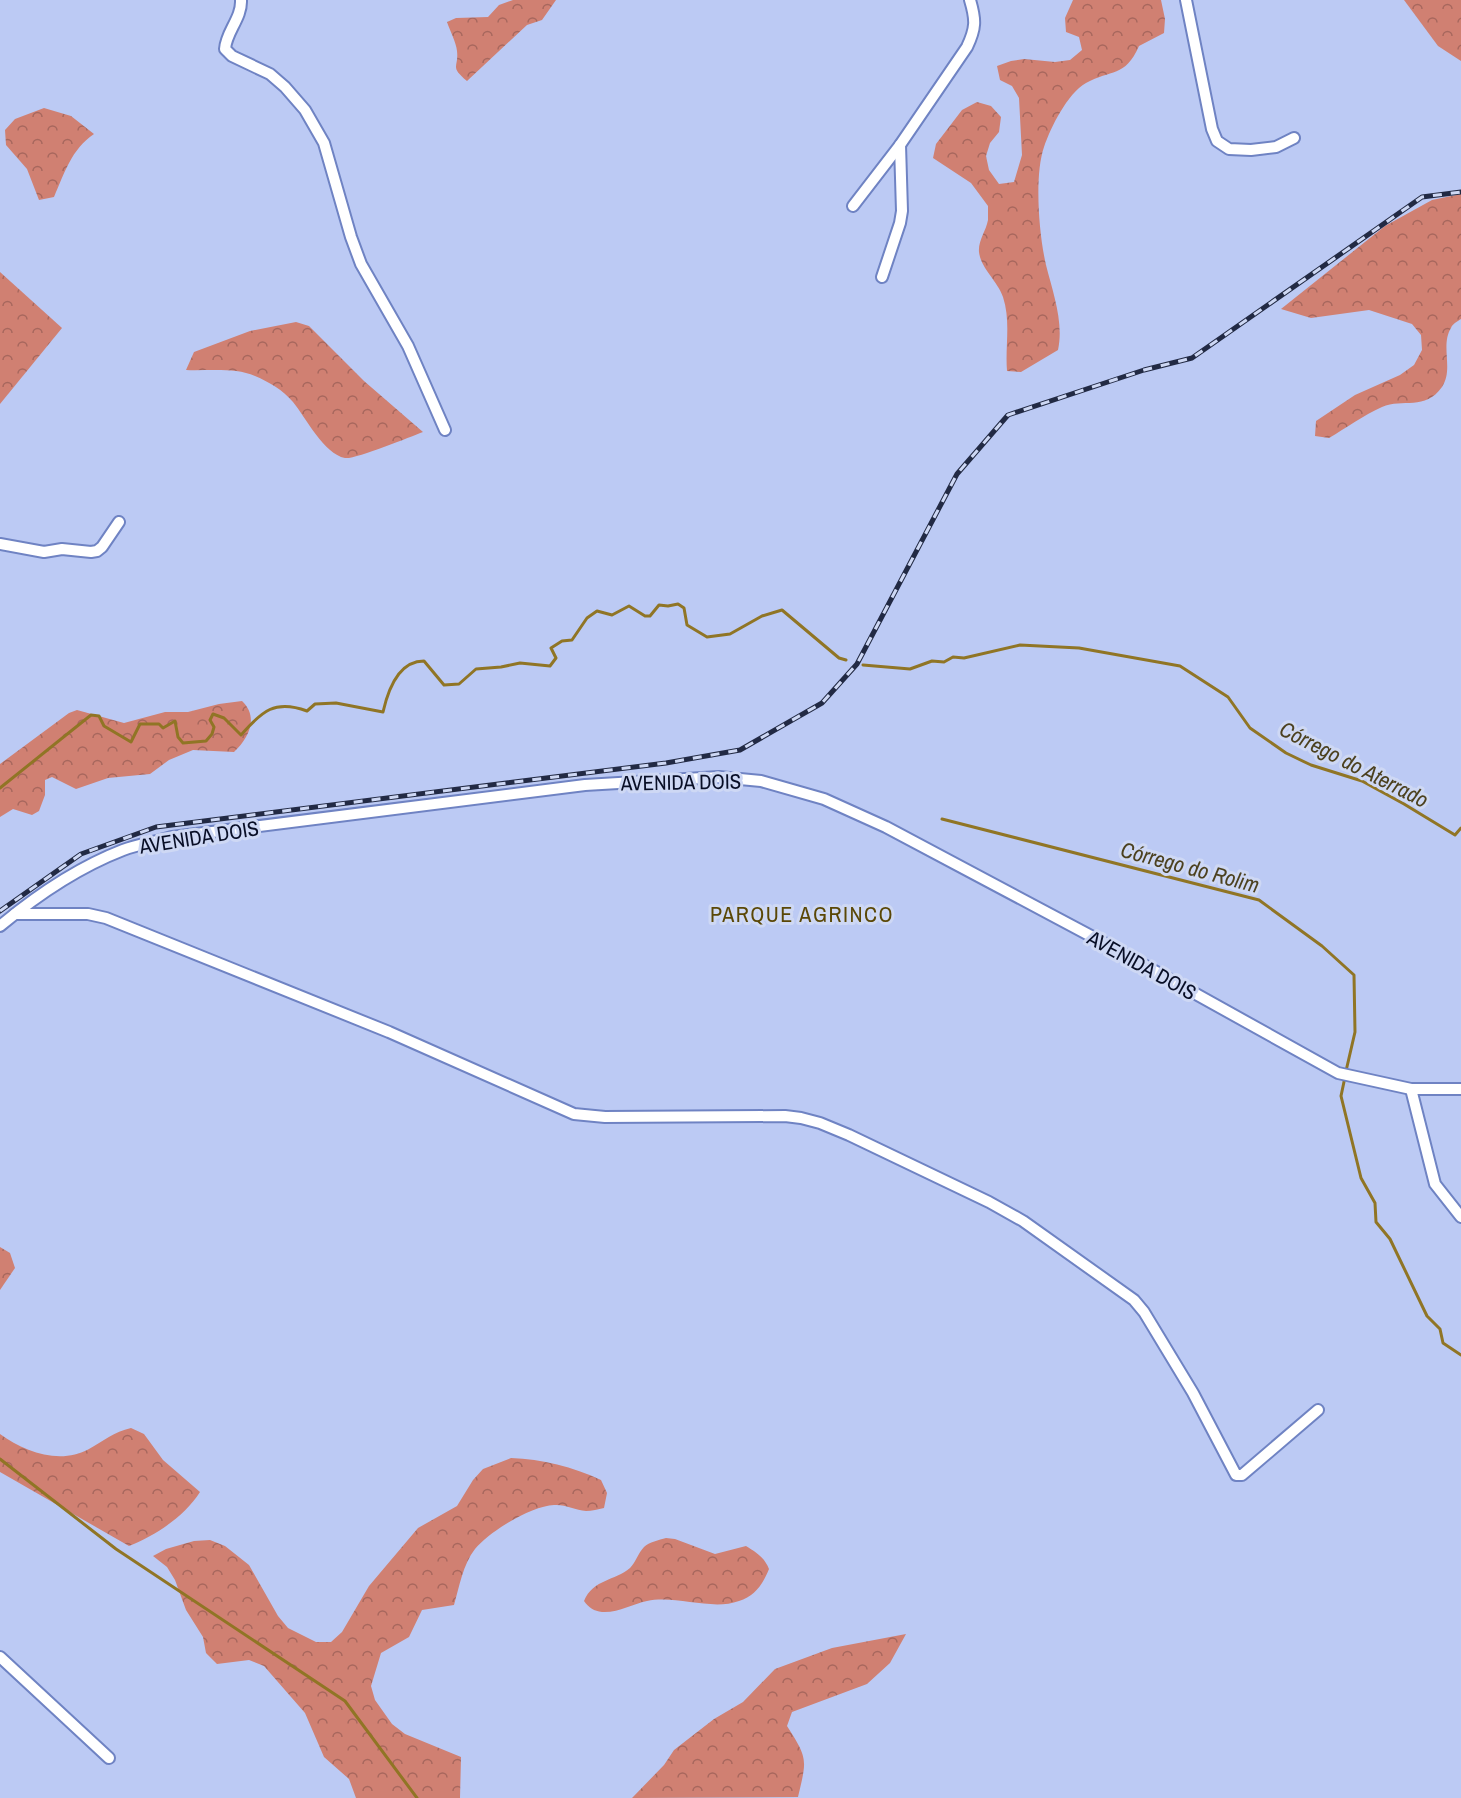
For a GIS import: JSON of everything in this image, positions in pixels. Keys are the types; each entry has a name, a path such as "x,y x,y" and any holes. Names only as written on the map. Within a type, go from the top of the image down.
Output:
{"street":[{"path":"241,0 237,19 225,44 225,49 232,56 270,74 305,110 324,143 361,264 408,346 445,430"},
{"path":"854,206 900,145 967,47 974,32 975,21 970,0"},
{"path":"1186,0 1212,129 1218,141 1229,148 1251,150 1276,147 1294,138"},
{"path":"882,277 902,211 900,145"},
{"path":"0,544 44,552 62,549 97,551 119,522"},
{"name":"AVENIDA DOIS","path":"0,927 15,914 76,873 102,859 125,849 172,837 585,785 719,777 761,781 824,799 886,827 1106,944 1340,1074 1411,1089 1461,1089"},
{"path":"15,914 88,914 106,918 389,1032 573,1114 605,1117 785,1116 820,1123 989,1202 1023,1221 1123,1290 1144,1311 1193,1393 1236,1475 1242,1475 1318,1410"},
{"path":"1411,1089 1435,1184 1461,1217"},
{"path":"0,1657 109,1758"}],"green space":[{"path":"513,0 556,0 542,20 527,25 467,81 456,69 456,48 447,22 456,18 488,17 499,5"},
{"path":"1073,0 1161,0 1165,19 1164,33 1139,46 1134,56 1123,68 1079,88 1060,112 1051,130 1041,159 1038,189 1043,253 1059,318 1058,350 1021,372 1007,371 1007,325 1003,297 983,264 979,252 988,220 988,206 971,183 933,158 936,144 962,110 977,102 991,106 1001,117 999,132 990,143 986,156 989,170 999,184 1014,182 1022,155 1019,98 1012,86 1000,80 997,66 1024,59 1055,62 1070,60 1082,50 1079,37 1066,32 1065,18"},
{"path":"1404,0 1461,0 1461,61 1438,46"},
{"path":"44,108 71,116 94,134 74,154 54,197 39,200 27,169 6,145 5,130 15,119"},
{"path":"1461,194 1461,319 1453,325 1448,335 1447,373 1442,387 1421,402 1382,407 1329,438 1315,436 1316,421 1355,395 1400,375 1414,365 1422,350 1421,335 1412,324 1369,310 1311,318 1281,309 1385,226 1432,200"},
{"path":"0,272 62,328 0,404"},
{"path":"296,322 309,326 364,381 423,432 370,452 345,458 337,455 323,443 293,402 271,384 239,371 186,370 194,352 250,331"},
{"path":"242,701 250,714 250,727 248,734 234,752 193,750 169,760 150,774 108,778 76,789 52,777 45,780 45,795 39,811 32,815 13,809 0,817 0,764 69,713 77,710 124,723 165,712 188,712"},
{"path":"0,1247 10,1253 15,1268 0,1290"},
{"path":"131,1428 144,1434 163,1460 200,1492 194,1501 169,1524 129,1546 0,1472 0,1434 32,1451 66,1456 78,1454 114,1434"},
{"path":"511,1458 557,1464 601,1480 607,1493 604,1508 586,1511 558,1505 545,1506 501,1527 482,1542 471,1555 454,1605 422,1610 409,1637 381,1653 371,1686 375,1700 392,1724 405,1734 461,1757 460,1798 356,1798 349,1779 324,1757 305,1713 264,1666 249,1660 217,1664 206,1653 203,1637 186,1610 175,1580 167,1567 153,1556 166,1549 194,1541 210,1540 225,1546 249,1565 278,1616 288,1628 316,1642 331,1642 342,1632 369,1586 418,1528 457,1506 473,1480 483,1469"},
{"path":"666,1538 675,1539 715,1554 746,1546 762,1558 769,1569 754,1593 745,1599 728,1604 658,1600 602,1612 592,1609 584,1601 593,1588 630,1568 646,1545"},
{"path":"906,1634 890,1663 867,1684 792,1712 787,1726 804,1760 798,1797 632,1798 664,1765 674,1750 714,1719 743,1702 775,1669 832,1648"}],"waterway":[{"name":"Córrego do Aterrado","path":"0,788 91,715 99,716 104,726 131,742 140,724 159,724 163,728 175,721 178,737 183,743 206,741 214,727 210,720 213,714 224,718 241,735 256,719 278,707 286,706 307,711 315,704 336,703 383,712 391,686 396,678 401,671 415,662 424,661 444,685 459,684 476,669 520,663 550,666 556,658 551,648 562,641 572,640 587,618 597,611 612,615 629,606 645,616 650,616 659,605 678,604 684,608 687,625 707,637 730,634 762,616 782,610 839,658 846,660"},
{"name":"Córrego do Aterrado","path":"863,665 910,669 932,661 944,662 953,657 964,658 1020,645 1079,648 1180,666 1228,697 1250,728 1286,753 1311,765 1362,781 1455,835 1461,828"},
{"name":"Córrego do Rolim","path":"942,819 1259,900 1322,946 1354,975 1355,1032 1346,1071"},
{"name":"Córrego do Rolim","path":"1345,1077 1341,1096 1361,1178 1375,1203 1376,1222 1390,1239 1427,1316 1440,1329 1443,1343 1461,1355"},
{"path":"0,1459 116,1549 345,1701 417,1798"}],"railway":[{"path":"0,911 81,854 156,827 666,763 740,750 822,703 857,664 957,474 1008,415 1144,370 1192,358 1422,197 1461,192"}],"district":[{"name":"PARQUE AGRINCO","path":"802,914"}]}
